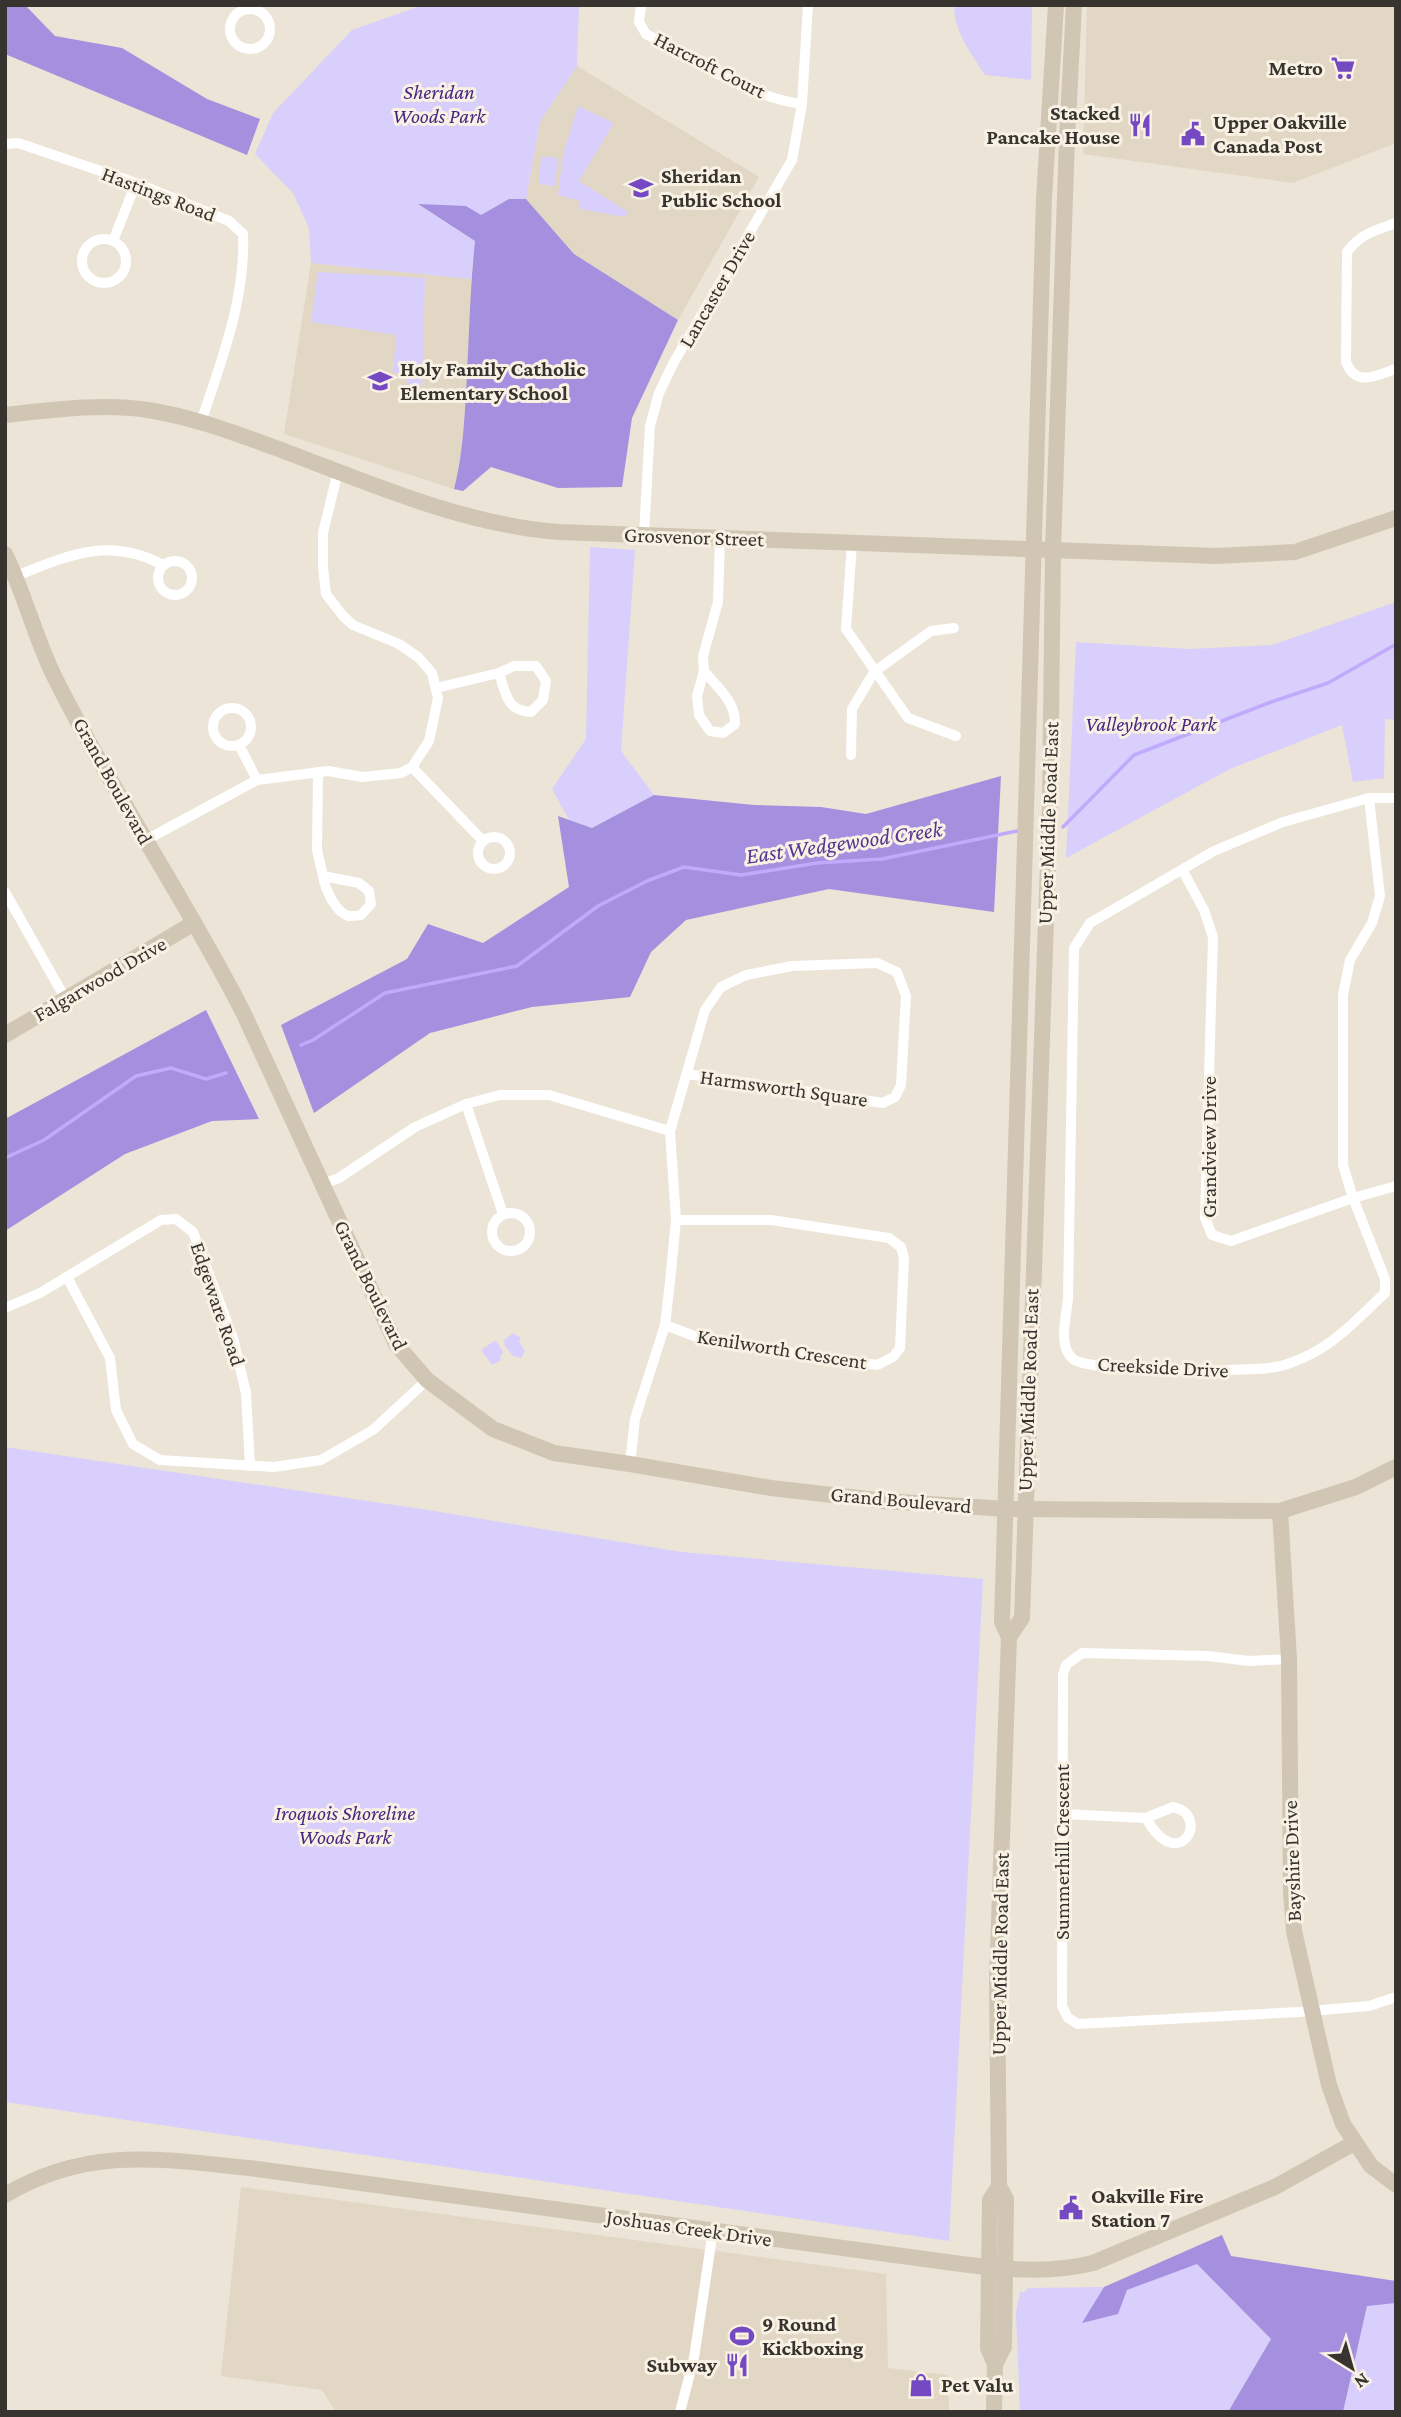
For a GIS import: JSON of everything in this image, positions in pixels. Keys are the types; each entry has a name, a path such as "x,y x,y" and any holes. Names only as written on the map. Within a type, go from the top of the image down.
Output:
{"street":[{"name":"Harcroft Court","path":"641,5 639,22 646,34 751,90 790,103 802,104"},
{"name":"Lancaster Drive","path":"644,536 650,426 659,393 674,362 792,160 802,104 808,5"},
{"name":"Upper Middle Road East","path":"994,2412 995,2364 1004,2347 997,2268 1006,2199 999,2186 997,1979 1009,1637 1002,1622 1036,549 1044,199 1056,5"},
{"name":"Upper Middle Road East","path":"1009,1637 1022,1618 1050,805 1053,550 1074,5"},
{"name":"Hastings Road","path":"5,144 18,143 136,183 229,221 243,234 244,255 230,331 201,422"},
{"path":"113,241 136,183"},
{"path":"1396,223 1364,235 1356,240 1347,252 1346,362 1355,376 1363,378 1396,369"},
{"path":"99,240 113,241 124,251 126,258 123,272 113,281 98,282 83,268 83,254 87,247 99,240"},
{"name":"Grosvenor Street","path":"5,415 106,408 147,410 201,422 436,506 513,527 560,533 1216,556 1295,552 1396,518"},
{"path":"146,840 257,780 328,771 362,777 401,773 412,767 429,741 438,698 432,673 418,657 399,645 353,625 343,617 326,594 323,533 338,471"},
{"path":"704,671 730,702 735,714 735,724 723,733 710,731 699,715 697,696 704,671 703,656 718,602 720,538"},
{"path":"852,543 846,629 908,718 956,736"},
{"path":"16,576 71,555 111,549 146,556 163,565"},
{"name":"Grand Boulevard","path":"5,554 54,676 217,961 252,1030 396,1345 426,1380 493,1429 554,1453 783,1489 884,1501 1006,1509 1280,1511 1356,1487 1396,1467"},
{"path":"851,755 852,709 874,672 932,631 954,628"},
{"path":"436,688 514,667 536,666 545,681 543,700 531,712 519,711 509,702 499,673"},
{"path":"239,745 257,780"},
{"path":"412,767 483,841"},
{"path":"318,772 317,850 324,887 340,911 347,916 361,915 371,904 369,891 359,883 323,876"},
{"name":"Creekside Drive","path":"1369,798 1380,896 1371,923 1350,960 1343,995 1343,1165 1385,1279 1385,1293 1340,1335 1311,1354 1279,1367 1236,1371 1126,1368 1084,1363 1073,1359 1064,1345 1068,1298 1074,948 1090,923 1214,851 1283,822 1369,798 1396,799"},
{"name":"Grandview Drive","path":"1183,871 1204,910 1213,937 1205,1218 1212,1235 1231,1241 1353,1198 1396,1186"},
{"path":"5,892 65,998"},
{"name":"Falgarwood Drive","path":"5,1035 194,923"},
{"name":"Harmsworth Square","path":"630,1464 635,1419 665,1325 676,1220 670,1131 705,1010 721,986 746,975 792,966 877,963 897,972 906,996 901,1084 895,1097 883,1102 687,1074"},
{"path":"323,1184 343,1175 415,1128 466,1104 500,1095 549,1095 670,1131"},
{"path":"466,1104 503,1214"},
{"name":"Edgeware Road","path":"5,1308 40,1293 161,1220 176,1219 193,1232 233,1338 246,1392 250,1466"},
{"name":"Kenilworth Crescent","path":"665,1325 705,1340 877,1365 893,1357 900,1348 904,1258 901,1247 888,1238 771,1220 676,1220"},
{"path":"67,1277 110,1358 116,1410 133,1444 160,1460 274,1467 321,1460 373,1430 426,1380"},
{"name":"Bayshire Drive","path":"1280,1511 1289,1659 1291,1892 1294,1931 1329,2085 1343,2124 1371,2166 1396,2185"},
{"name":"Summerhill Crescent","path":"1289,1659 1249,1661 1208,1656 1082,1653 1066,1665 1063,1674 1062,2006 1064,2013 1078,2024 1312,2010"},
{"path":"1062,1814 1146,1818"},
{"path":"1312,2010 1369,2006 1396,1997"},
{"name":"Joshuas Creek Drive","path":"5,2195 51,2174 95,2161 162,2160 249,2168 997,2268 1070,2269 1093,2263 1275,2187 1354,2143"},
{"path":"680,2412 696,2345 713,2230"}],"shaded area":[{"path":"5,5 25,5 55,36 122,48 207,99 260,119 247,155 5,54"},
{"path":"1087,5 1396,5 1396,143 1293,183 1083,154"},
{"name":"Sheridan Public School","path":"577,66 759,177 678,320 574,254 526,199 540,122"},
{"path":"509,199 526,199 574,254 678,320 632,418 622,487 558,488 491,467 463,491 454,489 463,429 475,241 418,204 466,206 481,215"},
{"name":"Holy Family Catholic Elementary School","path":"311,263 471,279 470,348 460,467 454,489 284,434"},
{"path":"1001,776 994,912 829,889 686,920 651,952 630,997 532,1007 430,1033 314,1113 281,1025 407,959 428,924 483,943 569,887 558,816 592,828 654,795 754,805 821,807 866,814"},
{"path":"206,1010 259,1119 212,1121 125,1154 5,1231 5,1119"},
{"path":"241,2187 886,2274 888,2368 948,2375 949,2412 336,2412 322,2390 221,2376"},
{"path":"1222,2235 1231,2256 1396,2281 1396,2303 1367,2306 1343,2412 1228,2412 1271,2339 1197,2264 1127,2290 1118,2314 1082,2323 1104,2287"}],"green space":[{"name":"Sheridan Woods Park","path":"423,5 579,5 577,66 540,122 526,199 509,199 481,215 419,205 475,241 471,279 311,263 309,228 293,193 255,154 273,113 352,30"},
{"path":"954,5 1032,5 1031,80 985,75 960,33"},
{"path":"578,106 614,123 579,181 628,212 625,217 580,209 580,201 558,195 563,154"},
{"path":"541,156 558,158 555,186 539,184"},
{"path":"318,272 425,278 422,387 409,387 404,374 393,373 396,335 311,322"},
{"path":"590,547 635,550 621,751 654,795 592,828 569,820 552,789 586,739"},
{"name":"Valleybrook Park","path":"1396,602 1396,720 1385,719 1384,778 1353,782 1342,725 1230,769 1066,858 1076,642 1190,649 1272,645"},
{"path":"513,1333 521,1338 519,1342 525,1351 521,1358 513,1356 505,1346 504,1340"},
{"path":"496,1340 503,1352 501,1360 492,1365 481,1350"},
{"name":"Iroquois Shoreline Woods Park","path":"5,1447 428,1510 682,1552 983,1579 949,2241 5,2102"},
{"path":"1197,2263 1271,2339 1228,2412 1020,2412 1016,2313 1020,2292 1025,2292 1028,2288 1104,2287 1083,2322 1127,2290"},
{"path":"1396,2303 1396,2412 1343,2412 1367,2305"}],"waterway":[{"name":"East Wedgewood Creek","path":"1063,827 1134,755 1328,683 1393,646"},
{"name":"East Wedgewood Creek","path":"301,1045 385,993 517,966 598,906 647,881 684,867 741,875 817,863 882,859 1017,831"},
{"name":"East Wedgewood Creek","path":"5,1158 44,1140 136,1076 171,1068 206,1079 226,1073"}],"place":[{"name":"Metro","path":"1343,68"},
{"name":"Stacked Pancake House","path":"1140,125"},
{"name":"Upper Oakville Canada Post","path":"1193,134"},
{"name":"Sheridan Public School","path":"641,188"},
{"name":"Holy Family Catholic Elementary School","path":"380,381"},
{"name":"Oakville Fire Station 7","path":"1071,2208"},
{"name":"9 Round Kickboxing","path":"742,2336"},
{"name":"Subway","path":"737,2365"},
{"name":"Pet Valu","path":"921,2385"}]}
